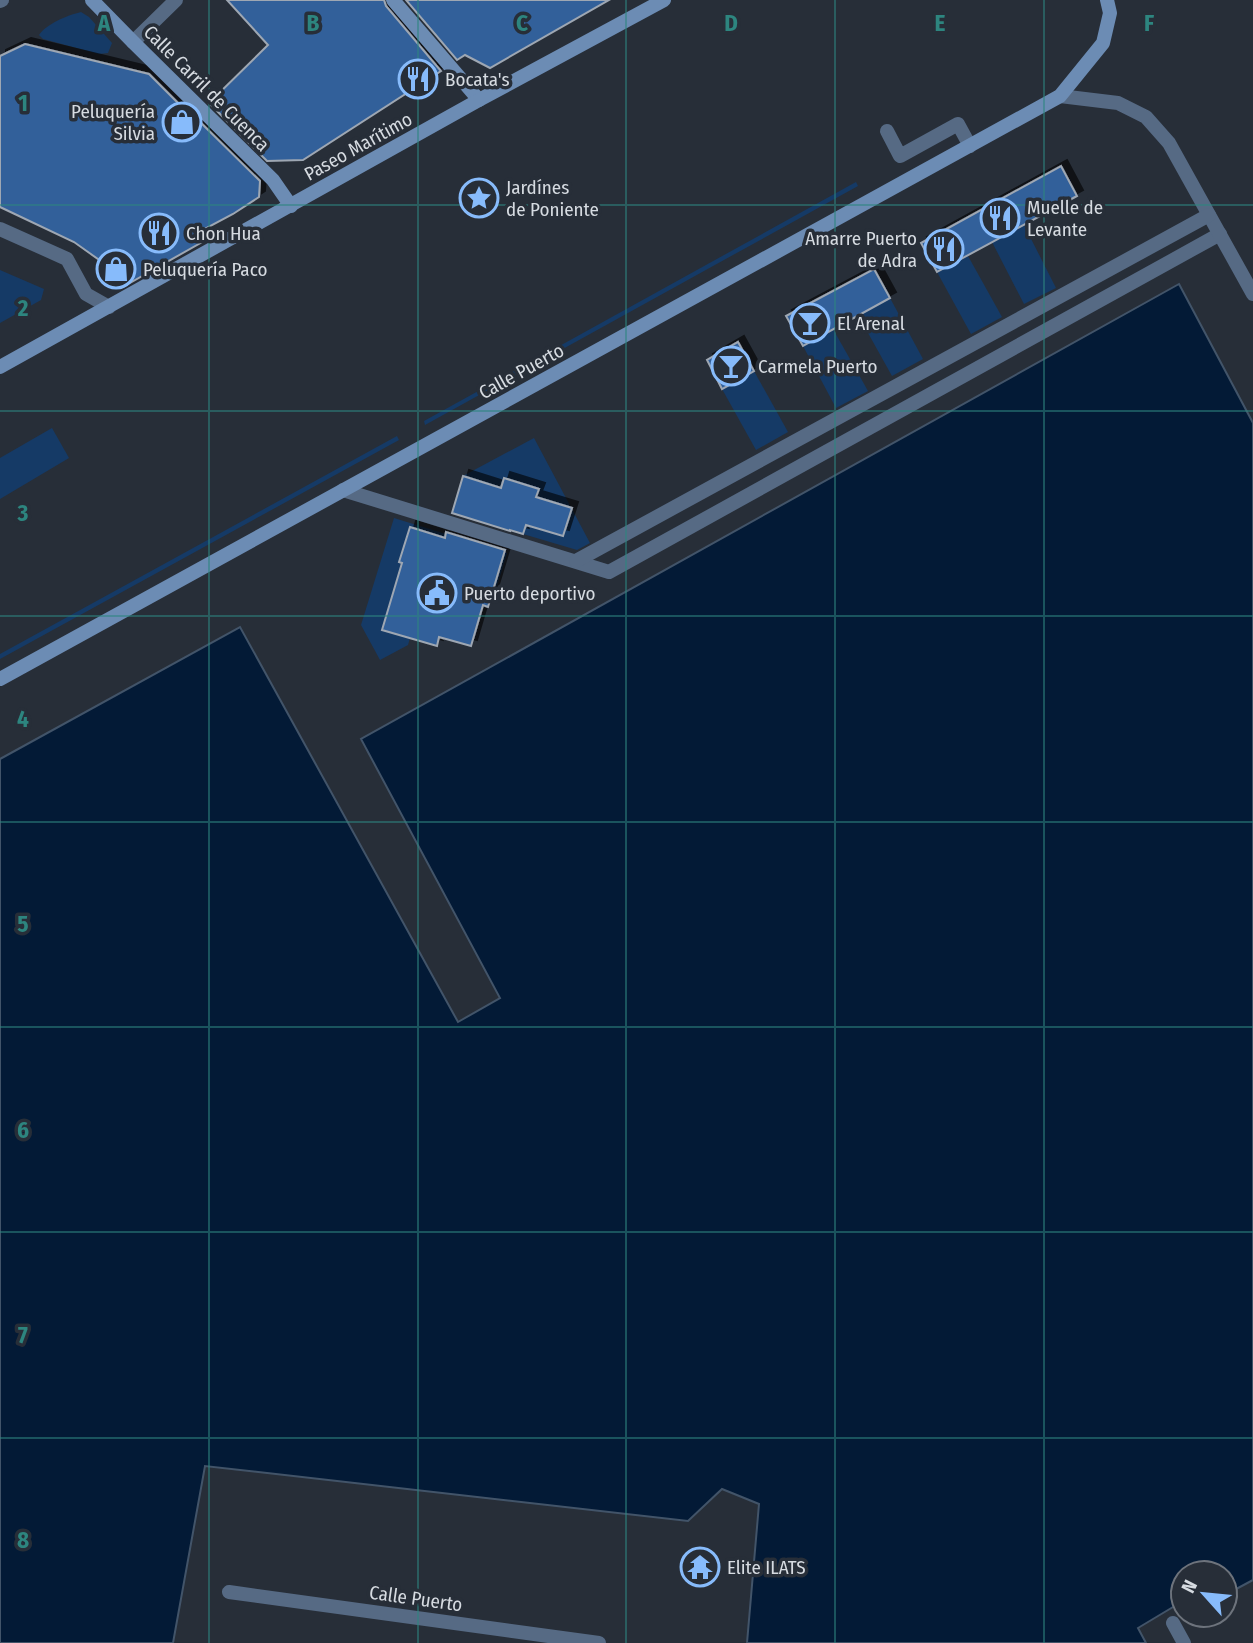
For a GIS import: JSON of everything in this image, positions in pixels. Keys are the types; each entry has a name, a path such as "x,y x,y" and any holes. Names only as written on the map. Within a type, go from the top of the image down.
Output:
{"street":[{"name":"Calle Carril de Cuenca","path":"92,0 273,180 291,206"},
{"path":"133,42 176,0"},
{"path":"393,0 479,100"},
{"name":"Paseo Marítimo","path":"0,367 664,0"},
{"path":"1060,96 1103,43 1110,13 1107,0"},
{"path":"1060,96 1118,103 1146,117 1169,143 1253,294"},
{"name":"Calle Puerto","path":"0,679 1060,96"},
{"path":"887,131 900,156 958,124 970,146"},
{"path":"576,561 1209,215"},
{"path":"0,229 67,259 86,294 109,307"},
{"path":"343,491 609,572 1220,234"},
{"name":"Calle Puerto","path":"229,1592 598,1643"}],"shaded area":[{"path":"81,12 89,17 112,43 108,53 99,54 43,39 39,35 52,24"},
{"path":"856,182 858,186 425,425 424,421"},
{"path":"1024,225 1056,288 1024,304 992,242"},
{"path":"968,256 1002,317 971,334 937,272"},
{"path":"0,270 44,289 41,300 0,323"},
{"path":"1179,284 1253,423 1253,1580 1239,1588 1239,1559 1169,1559 1169,1609 1138,1628 1146,1643 747,1643 759,1504 722,1489 688,1521 205,1466 173,1643 0,1643 0,759 240,627 458,1022 500,998 361,739"},
{"path":"890,298 923,359 892,376 858,315"},
{"path":"833,329 868,391 836,408 803,346"},
{"path":"754,371 788,432 756,450 722,389"},
{"path":"52,428 69,458 0,499 0,458"},
{"path":"397,436 399,440 0,659 0,654"},
{"path":"534,438 571,508 536,497 538,489 504,478 501,488 463,476"},
{"path":"572,509 590,543 577,550 523,534 526,525 563,536"},
{"path":"394,518 507,553 497,586 494,585 503,555 410,527 399,561 407,565 397,579 382,630 410,638 408,645 380,660 361,625"}],"building":[{"path":"227,0 384,0 386,6 441,71 303,160 267,161 209,103 268,45"},
{"path":"406,0 609,0 490,68 465,55 457,60"},
{"path":"25,44 149,74 260,181 259,197 197,233 204,241 121,288 102,262 74,242 0,207 0,56"},
{"path":"1061,166 1077,196 937,272 921,243"},
{"path":"874,269 890,298 803,346 786,316"},
{"path":"738,342 754,371 722,389 707,360"},
{"path":"463,476 501,488 504,478 539,489 536,497 572,508 563,536 526,525 523,534 452,513"},
{"path":"410,527 445,538 446,532 505,550 488,607 483,605 471,646 439,637 437,646 382,630"}],"place":[{"name":"Bocata's","path":"418,79"},
{"name":"Peluquería Silvia","path":"182,122"},
{"name":"Jardínes de Poniente","path":"479,198"},
{"name":"Muelle de Levante","path":"1000,218"},
{"name":"Chon Hua","path":"159,233"},
{"name":"Amarre Puerto de Adra","path":"944,249"},
{"name":"Peluquería Paco","path":"116,269"},
{"name":"El Arenal","path":"810,323"},
{"name":"Carmela Puerto","path":"731,366"},
{"name":"Puerto deportivo","path":"437,593"},
{"name":"Elite ILATS","path":"700,1567"}]}
